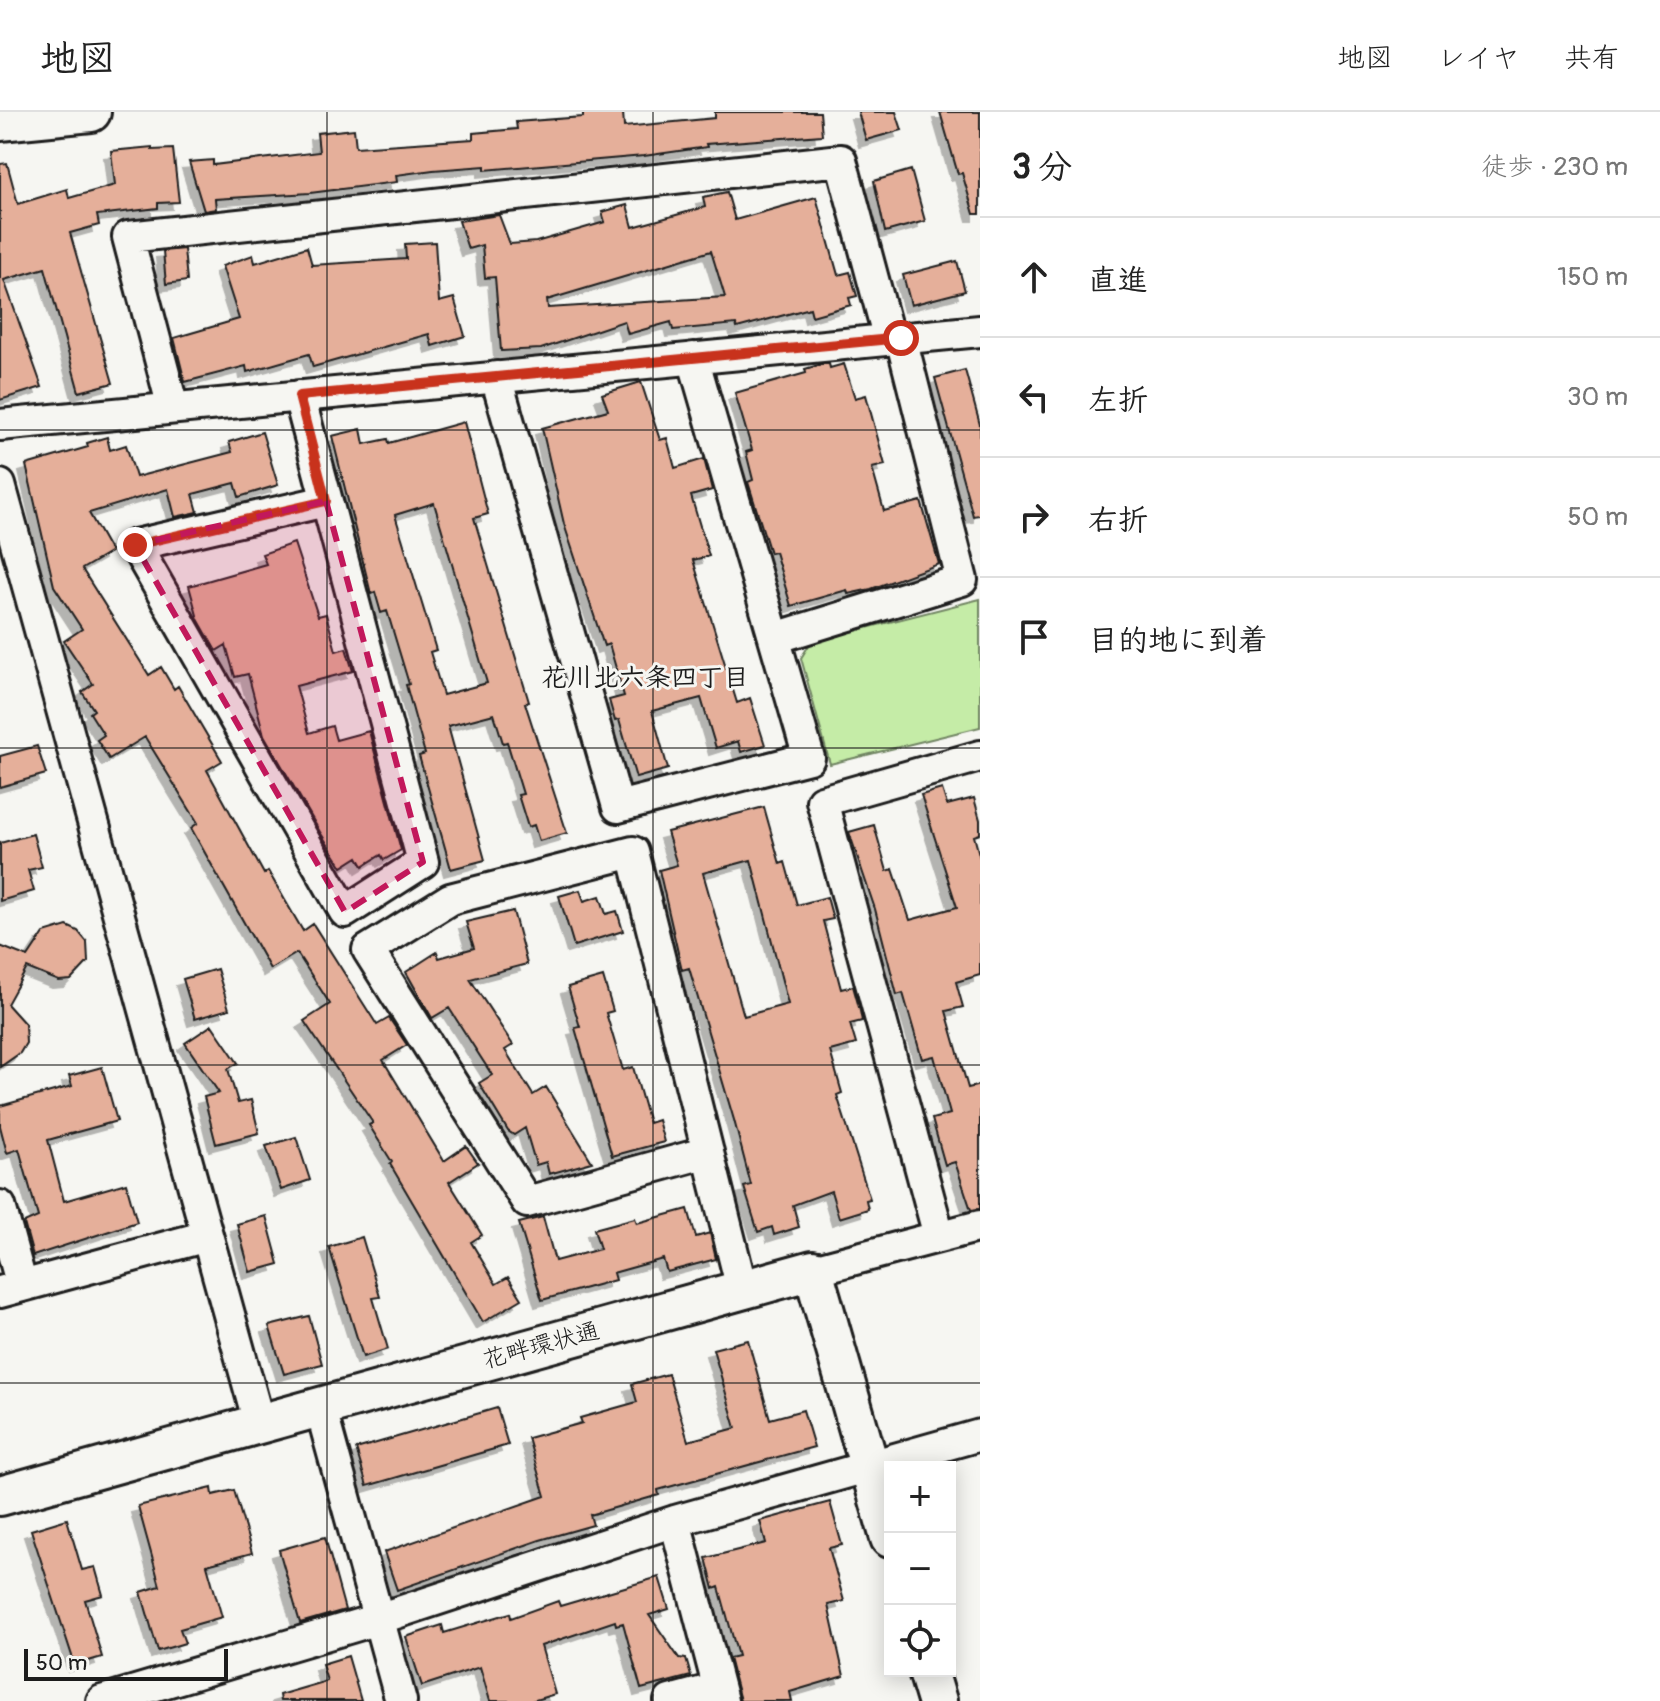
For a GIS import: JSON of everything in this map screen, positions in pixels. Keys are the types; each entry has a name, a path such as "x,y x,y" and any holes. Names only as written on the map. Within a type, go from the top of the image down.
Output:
{"street":[{"path":"0,121 91,112"},
{"path":"173,408 128,237 841,160 962,580 775,638"},
{"path":"0,425 980,331"},
{"path":"496,377 618,807 809,758 693,358"},
{"path":"299,396 423,862 345,912 135,545 326,501"},
{"path":"0,485 259,1423"},
{"path":"939,1236 822,801 980,756"},
{"path":"708,1152 527,1202 368,950 450,899 633,852 708,1152 742,1289"},
{"path":"0,1206 11,1289 207,1236"},
{"path":"889,1533 813,1270 980,1226"},
{"name":"花畔環状通","path":"0,1496 813,1270"},
{"path":"320,1406 401,1701"},
{"path":"102,1701 378,1619 675,1521 980,1435"},
{"path":"670,1701 720,1694 675,1521"},
{"path":"930,1677 937,1701"}],"highlighted area":[{"path":"326,501 423,862 345,912 135,545"}],"green space":[{"path":"980,599 980,727 830,764 801,658 811,642"}],"building":[{"path":"583,112 623,112 624,127 715,118 715,112 820,112 822,135 706,144 707,147 644,156 485,170 485,166 433,170 396,175 397,182 310,193 215,199 216,209 204,211 189,162 213,160 213,165 319,152 317,133 354,129 356,147 473,139 473,133 517,129 516,122 583,117"},
{"path":"858,112 896,112 902,130 866,140"},
{"path":"940,112 980,112 980,214 974,214 962,173 958,174"},
{"path":"152,147 152,150 173,149 179,202 158,203 158,208 97,215 99,225 70,233 113,383 79,392 45,268 4,280 42,387 0,400 0,164 7,163 18,204 67,189 69,198 115,185 111,151"},
{"path":"911,170 925,221 885,232 874,181"},
{"path":"727,192 735,220 816,197 838,275 850,272 857,296 849,298 851,305 812,316 810,308 737,328 736,324 673,330 671,322 628,334 624,321 541,349 501,351 495,277 485,278 482,245 468,249 459,221 499,215 510,244 536,242 605,222 602,212 627,205 633,227 705,207 703,197","holes":["711,251 725,297 548,308 547,300"]},
{"path":"435,242 439,302 454,298 465,336 432,346 429,334 313,367 309,354 247,372 246,366 185,382 174,338 239,319 222,266 253,255 255,263 307,247 312,265 406,259 405,244"},
{"path":"184,249 187,281 166,284 163,251"},
{"path":"957,261 965,291 911,305 903,275"},
{"path":"829,364 830,368 844,364 855,398 866,395 885,465 872,468 884,511 921,501 939,564 871,589 848,594 847,590 791,606 775,552 770,553 748,482 753,480 746,452 752,450 735,393 806,373 805,369"},
{"path":"965,370 980,425 980,515 973,516 935,378"},
{"path":"641,382 660,440 667,438 675,468 704,459 712,490 691,496 709,556 693,560 737,703 750,698 765,745 741,752 738,741 716,748 701,698 652,711 668,769 636,778 619,720 615,721 609,700 624,696 609,644 604,646 564,524 542,428 608,410 602,394"},
{"path":"464,422 488,514 474,518 529,702 525,703 567,833 539,841 534,825 528,827 518,795 523,794 507,742 503,743 494,714 448,726 485,860 451,869 419,756 425,754 406,685 409,684 387,611 381,613 375,592 371,594 332,436 361,429 364,444 388,439 389,443","holes":["434,503 487,683 443,695 430,652 436,650 395,515"]},
{"path":"262,432 278,485 239,497 235,483 193,494 198,512 175,517 168,489 89,513 111,552 82,569 149,675 161,667 174,689 178,686 222,761 207,770 264,874 268,871 303,931 313,924 377,1025 389,1018 407,1045 383,1060 444,1161 466,1146 478,1163 449,1182 482,1235 471,1242 496,1284 508,1277 522,1299 483,1322 390,1164 392,1162 369,1125 373,1123 304,1021 330,1004 297,953 270,969 191,828 198,823 145,737 109,759 97,740 104,735 90,713 94,710 82,692 93,684 64,641 82,629 54,586 26,465 88,447 87,443 107,437 110,450 126,445 136,477 232,452 229,442"},
{"path":"294,543 318,616 326,614 336,651 346,648 353,671 296,686 309,733 332,726 336,740 369,731 401,850 384,860 381,855 363,866 358,857 342,867 320,832 264,735 248,674 235,677 226,645 216,651 198,619 189,586 266,564 262,554"},
{"path":"37,746 46,774 0,787 0,756"},
{"path":"942,789 947,805 974,798 980,820 980,834 974,836 980,858 980,975 956,982 963,1007 946,1011 968,1088 980,1085 980,1209 971,1210 955,1162 945,1165 932,1119 950,1114 934,1056 922,1059 903,993 897,995 875,909 849,832 874,825 887,871 893,869 910,920 957,907 921,795"},
{"path":"764,807 780,864 785,862 797,905 827,897 833,919 823,921 841,989 853,986 862,1021 850,1024 856,1044 830,1051 842,1093 837,1095 870,1199 866,1200 868,1209 839,1218 831,1191 793,1205 799,1227 774,1235 772,1227 758,1232 744,1187 751,1185 734,1120 689,968 682,970 659,870 677,865 667,832","holes":["751,860 788,1004 744,1016 703,873"]},
{"path":"33,834 42,867 28,870 34,891 0,901 0,843"},
{"path":"580,890 584,901 600,896 606,914 617,911 623,931 574,946 559,896"},
{"path":"513,911 527,964 470,979 513,1045 505,1050 533,1095 546,1087 592,1162 549,1174 546,1162 536,1165 525,1128 514,1135 508,1131 479,1083 492,1075 449,1008 432,1018 406,972 437,952 439,958 474,948 466,922"},
{"path":"67,926 78,931 87,942 88,962 71,980 59,981 27,968 7,1004 25,1024 26,1043 20,1053 0,1067 0,946 28,957 44,933"},
{"path":"217,969 229,1009 195,1019 183,979"},
{"path":"603,977 613,1011 606,1013 623,1070 633,1067 649,1123 658,1120 664,1142 612,1156 575,1028 580,1027 568,987"},
{"path":"212,1025 238,1063 228,1069 238,1103 251,1100 259,1133 216,1144 204,1097 219,1093 185,1043"},
{"path":"102,1067 117,1121 48,1140 64,1201 126,1183 137,1222 33,1256 24,1223 38,1217 19,1149 7,1153 0,1126 0,1106 72,1086 69,1076"},
{"path":"296,1137 310,1180 281,1190 266,1146"},
{"path":"688,1209 696,1237 710,1233 716,1259 667,1272 663,1259 613,1273 615,1280 542,1300 519,1223 543,1217 555,1261 600,1249 594,1229 635,1218 637,1223"},
{"path":"266,1216 279,1264 250,1272 237,1224"},
{"path":"362,1237 380,1297 373,1298 388,1349 363,1357 329,1247"},
{"path":"309,1316 322,1364 284,1374 269,1326"},
{"path":"748,1340 770,1419 803,1410 814,1447 658,1490 659,1495 590,1515 593,1525 540,1540 397,1590 384,1552 545,1496 528,1438 582,1423 580,1418 637,1402 632,1384 668,1374 688,1441 736,1428 713,1349"},
{"path":"497,1408 508,1445 367,1486 356,1449"},
{"path":"212,1488 213,1495 234,1490 252,1553 207,1565 222,1617 180,1629 185,1643 158,1651 141,1592 160,1586 138,1506"},
{"path":"830,1502 842,1545 829,1548 844,1601 828,1605 844,1676 790,1692 792,1701 740,1701 729,1658 738,1656 719,1587 714,1589 706,1558 766,1543 760,1521"},
{"path":"67,1519 82,1570 95,1567 103,1595 85,1600 102,1657 75,1665 31,1530"},
{"path":"325,1537 345,1610 300,1623 279,1550"},
{"path":"659,1577 669,1609 649,1615 679,1658 686,1659 691,1676 641,1689 623,1623 616,1625 615,1621 541,1646 555,1694 532,1701 490,1701 480,1667 422,1686 406,1637 442,1625 444,1633 510,1613 511,1618 558,1601 560,1606"},
{"path":"348,1656 361,1701 280,1701 279,1695 327,1681 322,1664"}],"district":[{"name":"花川北六条四丁目","path":"645,677"}],"route":[{"path":"135,545 326,501 299,396 901,338"}]}
